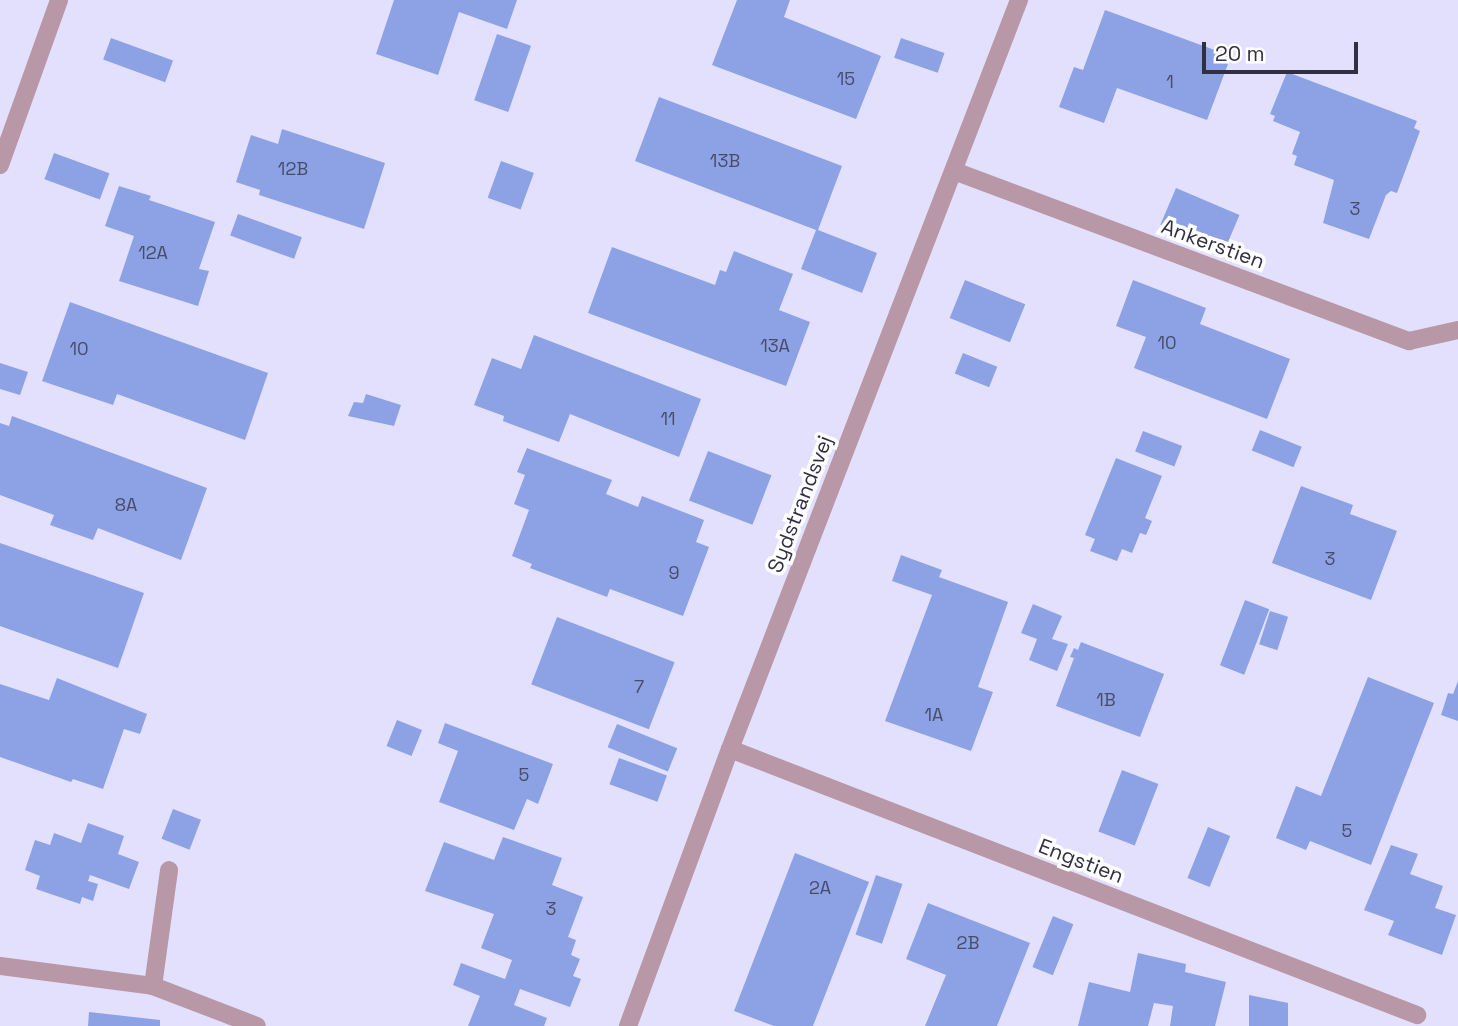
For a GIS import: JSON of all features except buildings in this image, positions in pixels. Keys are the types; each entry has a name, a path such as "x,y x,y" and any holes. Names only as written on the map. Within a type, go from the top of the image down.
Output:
{"street":[{"path":"0,165 59,0"},
{"name":"Sydstrandsvej","path":"628,1026 730,749 1019,0"},
{"name":"Ankerstien","path":"954,171 1409,341 1458,330"},
{"name":"Engstien","path":"730,749 1417,1015"},
{"path":"153,986 169,870"},
{"path":"0,966 153,986 257,1026"}]}
